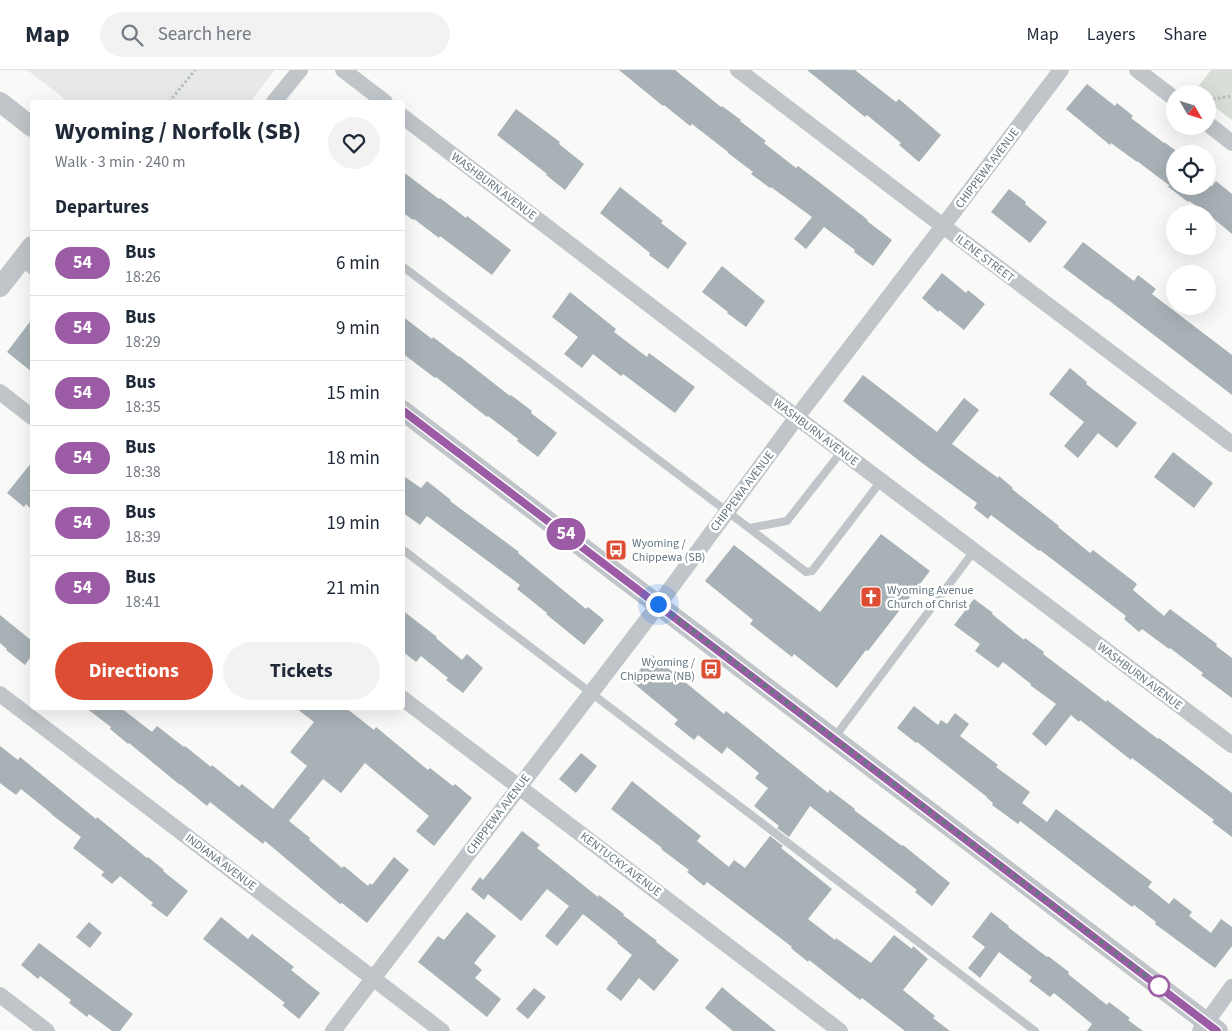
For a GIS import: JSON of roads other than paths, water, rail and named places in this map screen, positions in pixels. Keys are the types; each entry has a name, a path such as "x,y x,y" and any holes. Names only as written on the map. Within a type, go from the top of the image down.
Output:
{"street":[{"path":"276,100 300,70"},
{"path":"342,70 382,100"},
{"name":"ILENE STREET","path":"738,70 1232,444"},
{"name":"CHIPPEWA AVENUE","path":"333,1031 1061,70"},
{"path":"1137,70 1166,92"},
{"path":"0,102 30,125"},
{"name":"WASHBURN AVENUE","path":"405,118 881,481 1232,745"},
{"path":"1216,130 1232,143"},
{"path":"0,287 26,266 30,253"},
{"path":"0,392 30,415"},
{"path":"405,412 834,738 1208,1028 1232,988"},
{"name":"INDIANA AVENUE","path":"0,694 442,1031"},
{"name":"KENTUCKY AVENUE","path":"405,700 840,1031"},
{"path":"0,995 47,1031"}],"lane":[{"path":"405,268 806,572 812,570 881,481"},
{"path":"749,528 787,521 842,451"},
{"path":"405,551 1035,1031"},
{"path":"834,738 974,551"}],"place":[{"name":"Wyoming / Chippewa (SB)","path":"616,550"},
{"name":"Wyoming Avenue Church of Christ","path":"871,597"},
{"name":"Wyoming / Chippewa (NB)","path":"711,669"}]}
